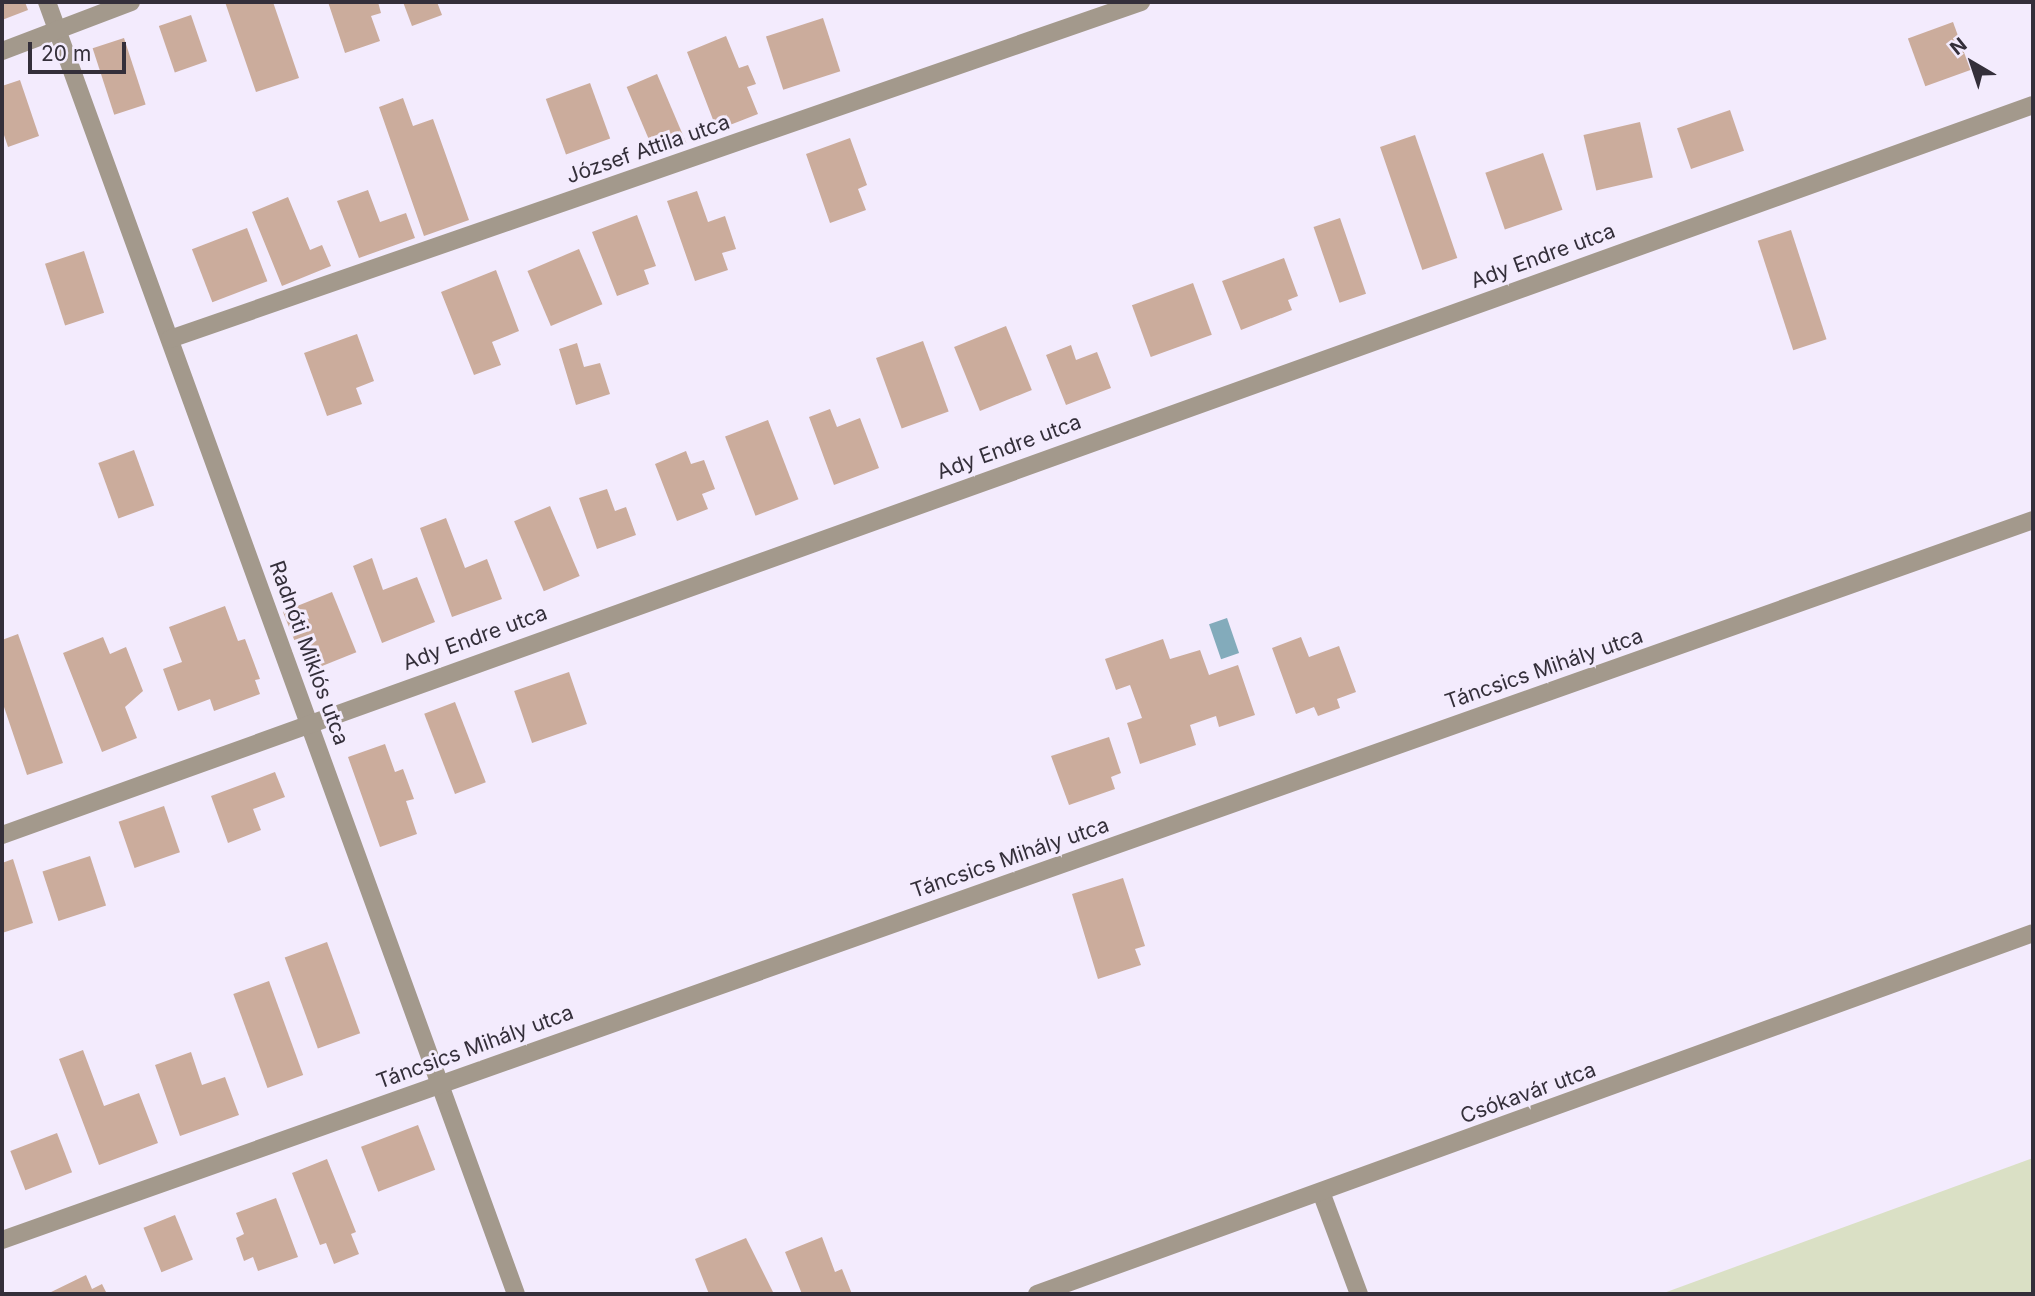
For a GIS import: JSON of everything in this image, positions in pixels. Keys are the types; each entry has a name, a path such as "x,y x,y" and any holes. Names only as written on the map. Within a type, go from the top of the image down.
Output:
{"street":[{"name":"Radnóti Miklós utca","path":"47,2 311,723 516,1294"},
{"path":"2,51 57,27 131,2"},
{"name":"József Attila utca","path":"170,340 1141,2"},
{"name":"Ady Endre utca","path":"2,835 2033,105"},
{"name":"Táncsics Mihály utca","path":"2,1240 2033,520"},
{"name":"Csókavár utca","path":"1037,1294 2033,933"},
{"path":"1321,1192 1359,1294"}],"green space":[{"path":"2033,1158 2033,1294 1661,1294"}],"water":[{"path":"1227,618 1239,653 1221,659 1209,624"}],"building":[{"path":"2,2 25,2 28,10 2,20"},
{"path":"225,2 273,2 299,78 256,92"},
{"path":"328,2 378,2 381,13 371,16 380,41 345,53"},
{"path":"403,2 437,2 442,15 412,26"},
{"path":"191,15 207,61 175,72 159,26"},
{"path":"823,18 840,71 783,90 766,37"},
{"path":"1953,22 1970,70 1925,86 1908,38"},
{"path":"726,36 739,68 748,65 756,84 747,87 758,114 717,130 687,52"},
{"path":"124,38 146,105 114,115 93,48"},
{"path":"657,74 686,143 656,156 627,87"},
{"path":"20,80 39,136 8,147 2,129 2,86"},
{"path":"590,83 610,138 566,155 546,99"},
{"path":"403,98 413,126 433,119 469,220 424,236 379,107"},
{"path":"1730,110 1744,151 1691,169 1677,128"},
{"path":"1640,122 1653,178 1596,191 1583,135"},
{"path":"1415,135 1457,258 1422,270 1380,147"},
{"path":"850,138 867,185 858,189 866,210 830,223 806,154"},
{"path":"1543,153 1563,210 1505,230 1485,173"},
{"path":"368,190 380,222 406,213 415,238 359,258 337,201"},
{"path":"697,191 708,222 725,216 736,249 722,253 728,270 695,281 667,201"},
{"path":"288,197 310,250 322,245 331,266 282,286 252,212"},
{"path":"637,215 656,266 644,270 649,284 617,296 592,232"},
{"path":"1340,218 1366,294 1340,303 1314,227"},
{"path":"247,228 267,281 212,302 192,249"},
{"path":"1791,230 1827,339 1793,350 1758,241"},
{"path":"579,249 602,304 551,326 527,271"},
{"path":"84,251 104,313 65,325 45,264"},
{"path":"1284,258 1298,296 1288,300 1292,310 1241,330 1222,281"},
{"path":"496,270 519,331 492,342 501,365 474,375 441,292"},
{"path":"1193,283 1212,335 1151,357 1132,305"},
{"path":"1006,326 1032,390 980,411 954,347"},
{"path":"357,334 374,381 356,388 362,404 327,416 304,353"},
{"path":"923,341 949,411 902,429 876,358"},
{"path":"577,343 584,367 600,363 610,394 576,405 559,349"},
{"path":"1071,345 1076,360 1097,352 1111,388 1066,405 1046,355"},
{"path":"830,409 837,427 860,418 879,468 834,485 809,417"},
{"path":"768,420 798,499 756,516 725,436"},
{"path":"134,450 154,505 118,518 98,463"},
{"path":"686,451 691,464 704,460 715,489 702,494 708,509 677,521 655,464"},
{"path":"607,489 615,511 626,507 636,535 597,549 579,498"},
{"path":"550,506 580,576 544,591 514,521"},
{"path":"446,518 465,568 487,559 502,599 452,617 420,528"},
{"path":"372,558 383,590 417,577 435,622 382,643 353,566"},
{"path":"332,592 356,652 307,672 283,612"},
{"path":"225,606 238,641 245,639 260,679 255,680 260,694 214,711 210,699 178,711 163,669 182,662 169,627"},
{"path":"18,634 63,763 27,775 2,701 2,640"},
{"path":"103,637 110,654 126,647 143,691 125,707 137,738 102,752 63,653"},
{"path":"1301,637 1309,657 1339,646 1356,692 1337,699 1340,708 1318,716 1314,707 1296,714 1272,648"},
{"path":"1163,639 1170,659 1200,650 1209,675 1238,665 1255,715 1219,727 1216,716 1190,725 1196,745 1140,764 1127,723 1142,718 1130,685 1116,690 1105,659"},
{"path":"569,672 587,724 532,743 514,691"},
{"path":"455,702 486,782 455,794 424,714"},
{"path":"1109,737 1121,773 1111,777 1115,789 1069,805 1051,756"},
{"path":"385,744 395,772 403,769 414,799 406,801 417,834 380,847 348,757"},
{"path":"275,772 285,797 253,809 261,830 228,843 211,796"},
{"path":"164,806 180,852 135,868 119,822"},
{"path":"90,856 106,905 59,921 42,871"},
{"path":"13,859 33,923 2,933 2,863"},
{"path":"1123,878 1145,946 1135,949 1141,965 1098,979 1072,894"},
{"path":"327,942 360,1033 318,1049 285,957"},
{"path":"269,981 303,1075 267,1088 233,994"},
{"path":"83,1050 104,1106 139,1093 158,1143 99,1165 59,1059"},
{"path":"191,1052 202,1085 225,1077 239,1115 180,1136 155,1065"},
{"path":"418,1125 435,1170 378,1192 361,1147"},
{"path":"57,1133 72,1172 25,1190 10,1151"},
{"path":"327,1159 356,1232 351,1234 359,1254 334,1264 326,1243 320,1245 292,1173"},
{"path":"276,1198 298,1257 258,1271 253,1257 244,1261 236,1238 244,1234 236,1213"},
{"path":"175,1215 193,1260 161,1272 143,1228"},
{"path":"822,1237 835,1272 842,1269 852,1294 802,1294 785,1252"},
{"path":"746,1238 774,1294 709,1294 695,1259"},
{"path":"86,1275 92,1289 102,1284 107,1294 47,1294"}]}
